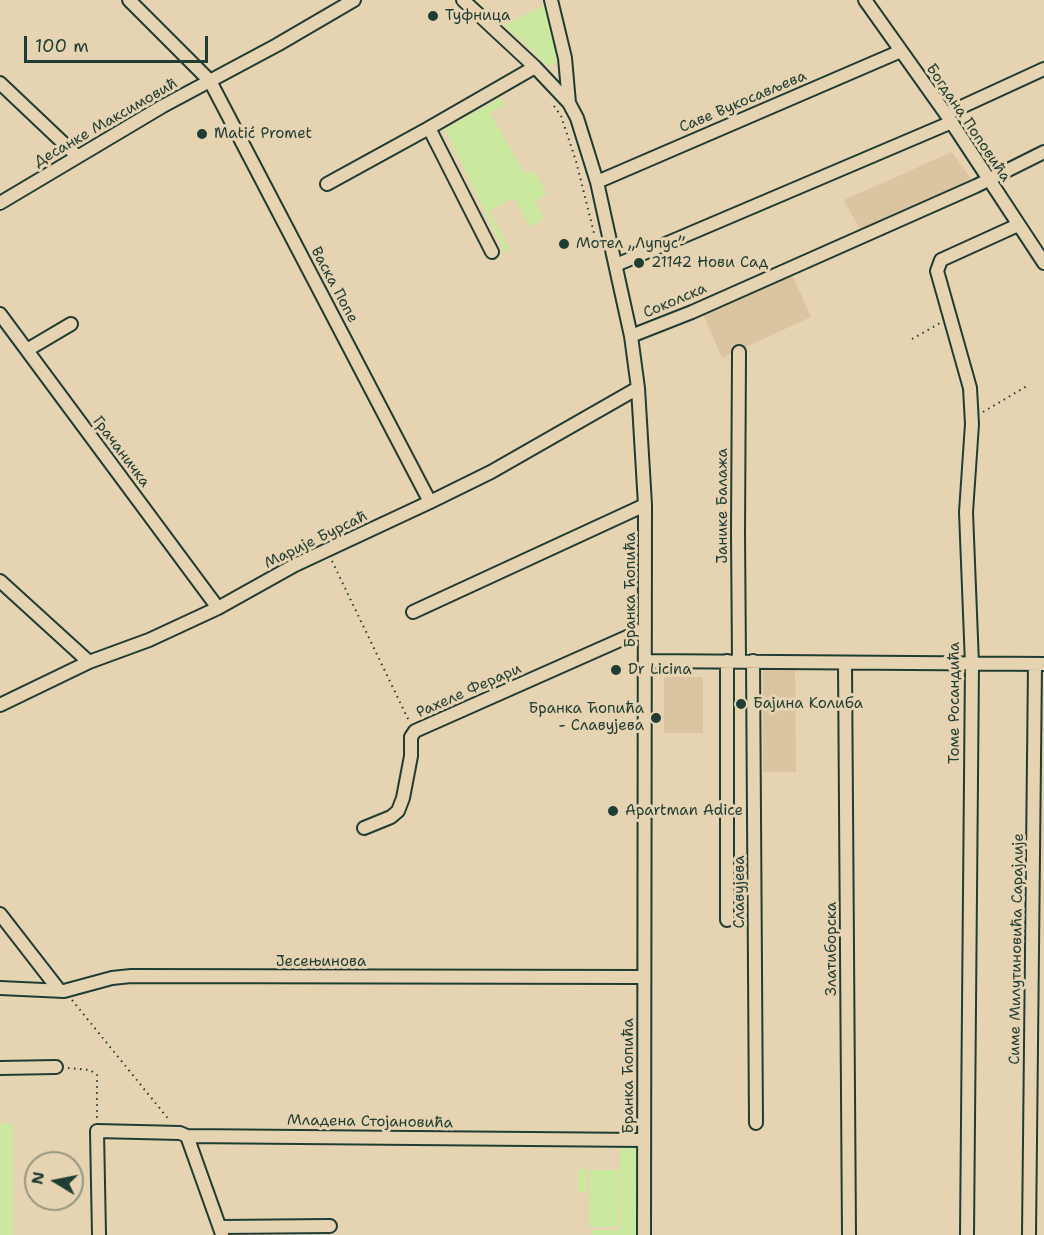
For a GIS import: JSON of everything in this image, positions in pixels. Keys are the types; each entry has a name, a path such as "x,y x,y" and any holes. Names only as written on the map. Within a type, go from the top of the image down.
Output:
{"street":[{"name":"Васка Попе","path":"129,0 210,81 430,502"},
{"name":"Десанке Максимовић","path":"0,202 163,106 210,81 337,4 354,0"},
{"name":"Бранка Ћопића","path":"463,0 536,67 569,103 577,118 597,182 631,336 638,388 645,505 644,1235"},
{"path":"551,0 565,58 569,103"},
{"name":"Богдана Поповића","path":"865,0 949,118 1044,263"},
{"name":"Саве Вукосављева","path":"597,182 901,51"},
{"path":"327,184 429,129 536,67"},
{"path":"616,265 949,118 1044,69"},
{"path":"0,83 77,156"},
{"path":"429,129 492,252"},
{"path":"988,179 1044,152"},
{"name":"Соколска","path":"631,336 692,312 988,179"},
{"name":"Томе Росандића","path":"967,1235 972,664 966,512 972,424 970,388 937,271 941,260 1018,225"},
{"name":"Грачаничка","path":"0,314 218,608"},
{"path":"27,350 71,324"},
{"name":"Јанике Балажа","path":"727,920 738,534 739,352"},
{"name":"Марије Бурсаћ","path":"0,705 89,662 149,640 218,608 294,565 491,472 638,388"},
{"path":"413,612 645,505"},
{"path":"0,581 89,662"},
{"name":"Рахеле Ферари","path":"364,828 391,817 398,811 403,798 411,756 411,737 415,731 645,629"},
{"path":"646,661 1039,664"},
{"name":"Славујева","path":"753,661 756,1123"},
{"name":"Златиборска","path":"845,663 849,1235"},
{"name":"Симе Милутиновића Сарајлије","path":"1029,1235 1039,664"},
{"path":"0,914 62,990"},
{"name":"Јесењинова","path":"0,988 62,990 112,978 131,976 644,977"},
{"path":"0,1068 56,1067"},
{"path":"98,1131 99,1235"},
{"name":"Младена Стојановића","path":"98,1131 643,1140"},
{"path":"184,1134 221,1231 330,1226"}],"path":[{"path":"549,99 561,116 576,161 595,236"},
{"path":"912,339 950,317"},
{"path":"972,424 980,414 1027,386"},
{"path":"327,550 415,731"},
{"path":"62,990 184,1134"},
{"path":"56,1067 90,1070 98,1075 98,1131"}],"shaded area":[{"path":"952,152 978,189 865,239 844,200"},
{"path":"791,272 811,317 722,358 702,312"},
{"path":"763,667 795,667 796,772 763,772"},
{"path":"664,677 703,677 703,733 664,733"}],"green space":[{"path":"545,5 558,51 558,59 553,66 546,65 525,43 503,25"},
{"path":"501,98 505,105 490,113 525,174 534,170 547,194 535,201 544,219 530,227 514,198 489,211 510,250 505,253 445,129"},
{"path":"0,1123 13,1124 13,1235 0,1235"},
{"path":"620,1144 638,1144 639,1235 592,1235 592,1230 620,1230"},
{"path":"578,1169 587,1169 587,1192 578,1192"},
{"path":"590,1170 619,1170 618,1227 589,1227"}],"place":[{"name":"Туфница","path":"433,16"},
{"name":"Matić Promet","path":"202,134"},
{"name":"Мотел „Лупус”","path":"564,244"},
{"name":"21142 Нови Сад","path":"639,263"},
{"name":"Dr Licina","path":"616,670"},
{"name":"Бајина Колиба","path":"741,704"},
{"name":"Бранка Ћопића - Славујева","path":"656,718"},
{"name":"Apartman Adice","path":"613,811"}]}
